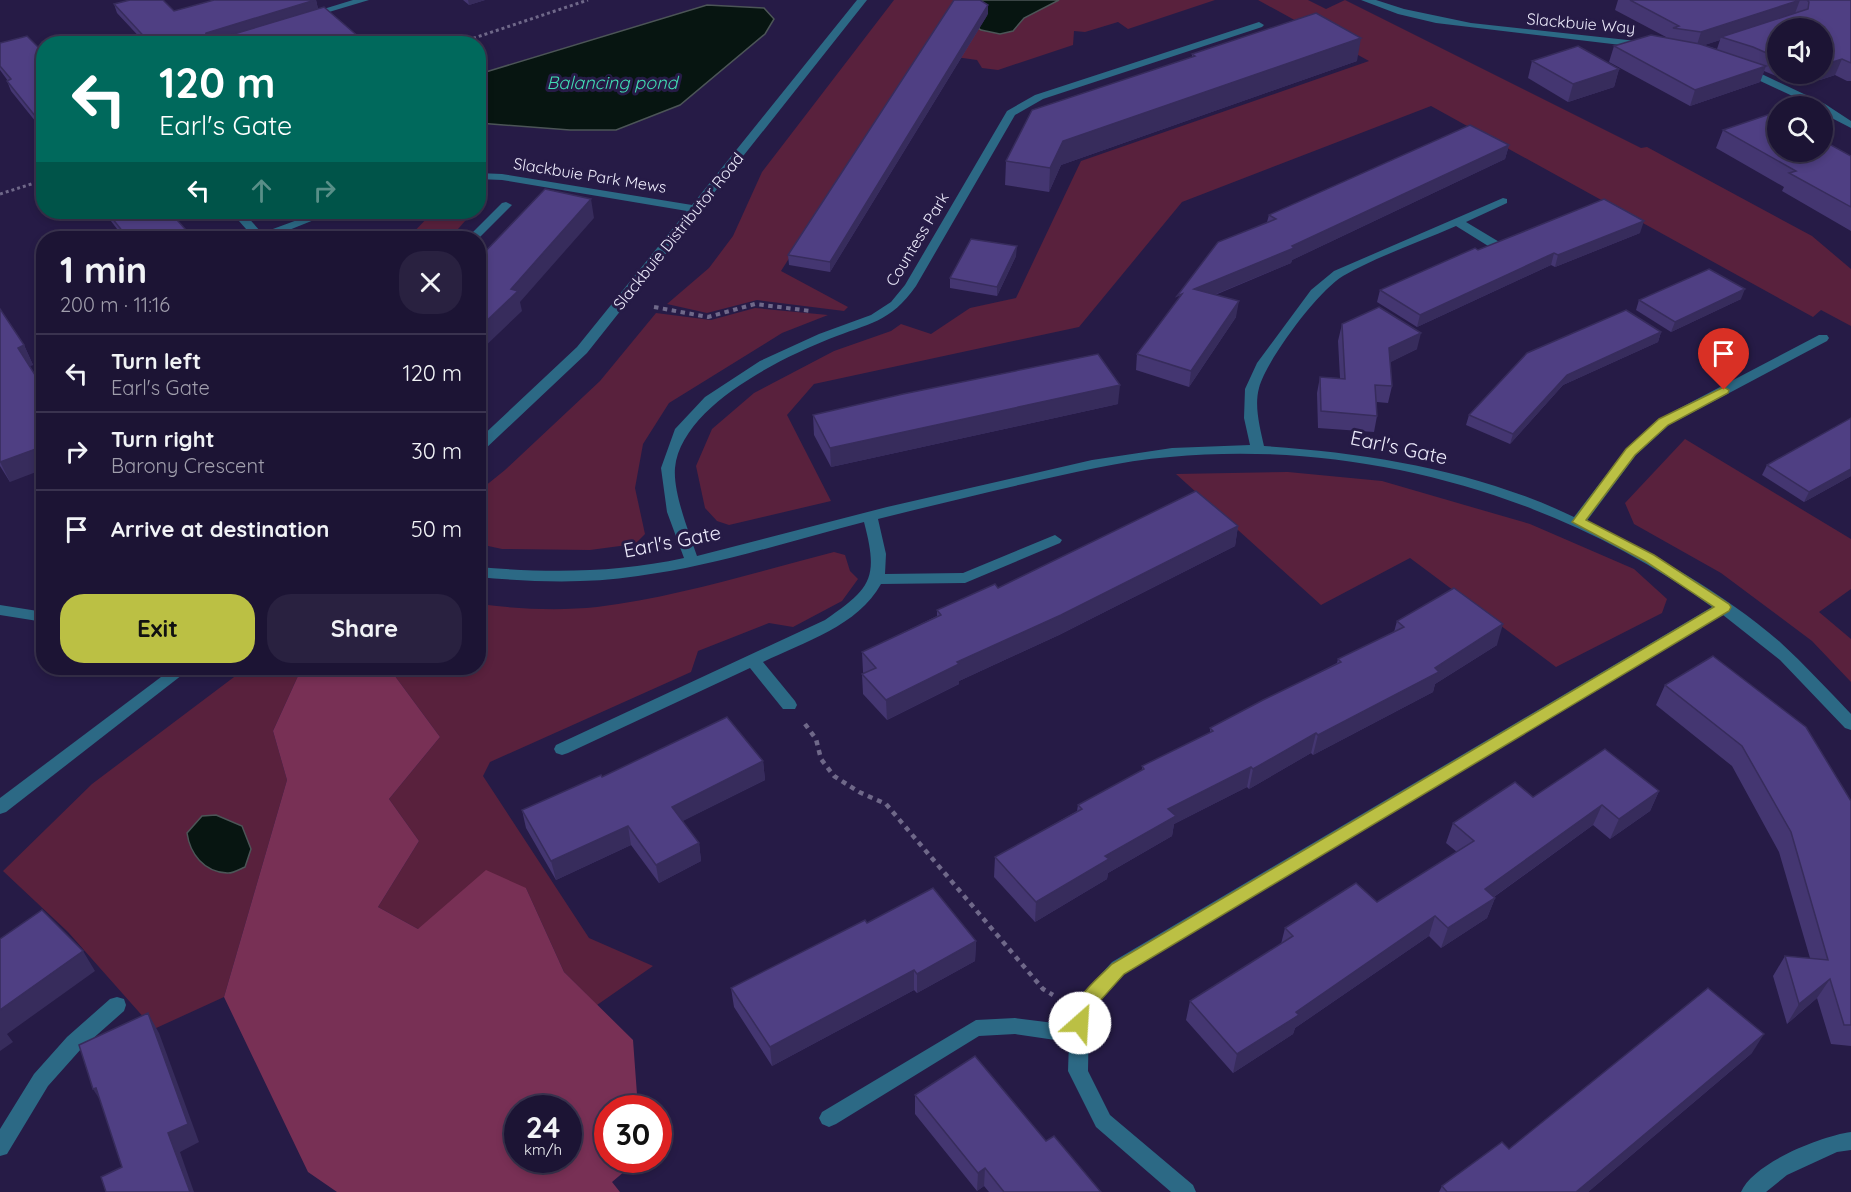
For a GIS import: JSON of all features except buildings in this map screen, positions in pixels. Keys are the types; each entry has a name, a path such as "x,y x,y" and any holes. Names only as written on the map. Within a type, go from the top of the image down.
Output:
{"street":[{"path":"298,18 364,0"},
{"name":"Slackbuie Distributor Road","path":"486,440 582,350 862,0"},
{"name":"Slackbuie Way","path":"1366,0 1431,21 1481,29 1655,46"},
{"name":"Countess Park","path":"692,561 674,512 668,468 680,432 710,400 765,364 823,337 875,318 895,305 910,286 1011,112 1039,97 1259,26"},
{"path":"1733,65 1764,77 1801,96"},
{"path":"1833,114 1851,125"},
{"name":"Slackbuie Park Mews","path":"486,176 697,209"},
{"path":"1258,449 1251,418 1252,389 1263,363 1315,293 1338,274 1503,201"},
{"path":"479,231 507,205"},
{"path":"243,219 254,231"},
{"path":"278,231 310,219"},
{"path":"1456,221 1497,246"},
{"path":"1578,522 1631,452 1664,422 1823,338"},
{"name":"Earl's Gate","path":"486,573 521,577 606,575 692,561 1086,465 1170,452 1258,449 1339,455 1418,469 1502,493 1578,522 1649,558 1724,607 1772,645 1851,724"},
{"path":"562,749 830,624 863,601 879,579 879,547 870,516"},
{"path":"879,579 965,578 1055,540"},
{"path":"1186,1192 1103,1121 1078,1071 1080,1011 1118,969 1724,607"},
{"path":"0,610 36,616"},
{"path":"753,660 789,705"},
{"path":"0,807 172,675"},
{"path":"0,1147 41,1080 74,1043 117,1005"},
{"path":"829,1118 976,1028 1015,1026 1079,1035"},
{"path":"1752,1192 1780,1168 1836,1143 1851,1141"}],"path":[{"path":"480,36 588,0"},
{"path":"0,194 36,183"},
{"path":"654,307 708,317 755,304"},
{"path":"804,722 816,739 821,759 834,776 859,792 886,804 1043,990 1080,1011"}],"shaded area":[{"path":"894,0 1215,0 1128,29 1118,22 1085,32 1074,31 1073,45 998,70 982,68 977,60 920,52 781,271 848,307 844,311 757,300 707,313 667,304 709,268 733,236 762,172"},
{"path":"1258,0 1308,0 1326,9 1345,0 1641,148 1647,147 1812,236 1851,269 1851,326 1821,310 1813,317 1431,106 1182,202 1079,327 814,384 787,415 831,501 729,525 717,521 705,508 696,466 712,429 754,393 834,351 891,331 901,324 931,334 970,308 1016,298 1081,161 1369,61"},
{"path":"426,219 467,219 456,231 415,231"},
{"path":"755,308 828,315 782,333 669,403 643,444 635,488 645,534 635,544 590,550 502,549 486,546 486,485 600,381 656,313 711,320"},
{"path":"1685,439 1851,539 1851,589 1819,612 1851,639 1851,682 1812,641 1721,573 1634,524 1625,503"},
{"path":"1288,472 1382,481 1530,524 1634,569 1667,599 1662,613 1556,667 1410,558 1321,605 1176,474"},
{"path":"834,552 845,555 850,571 858,579 842,601 793,627 769,623 698,651 691,672 490,762 483,776 589,938 653,966 597,1005 564,972 526,888 418,929 378,907 419,841 389,799 440,737 394,675 486,675 486,605 538,609 597,607 657,597"},
{"path":"237,675 298,675 273,731 287,780 224,997 154,1029 68,932 3,871 92,784"},
{"path":"298,675 394,675 440,737 389,799 419,841 378,907 418,929 486,870 526,888 564,972 633,1040 637,1095 594,1095 594,1173 623,1173 612,1182 620,1192 337,1192 308,1172 224,997 287,780 273,731"}],"water":[{"path":"982,0 1059,0 1024,18 1013,31 1000,34 981,30 970,22 970,15"},
{"name":"Balancing pond","path":"707,5 764,8 774,19 765,34 680,105 616,130 570,130 486,124 486,72"},
{"path":"216,815 242,826 251,849 245,867 231,873 219,872 205,865 195,855 189,841 187,833 202,816"}],"route":[{"path":"1080,1023 1080,1011 1118,969 1724,607 1649,558 1578,522 1631,452 1664,422 1724,390"}]}
